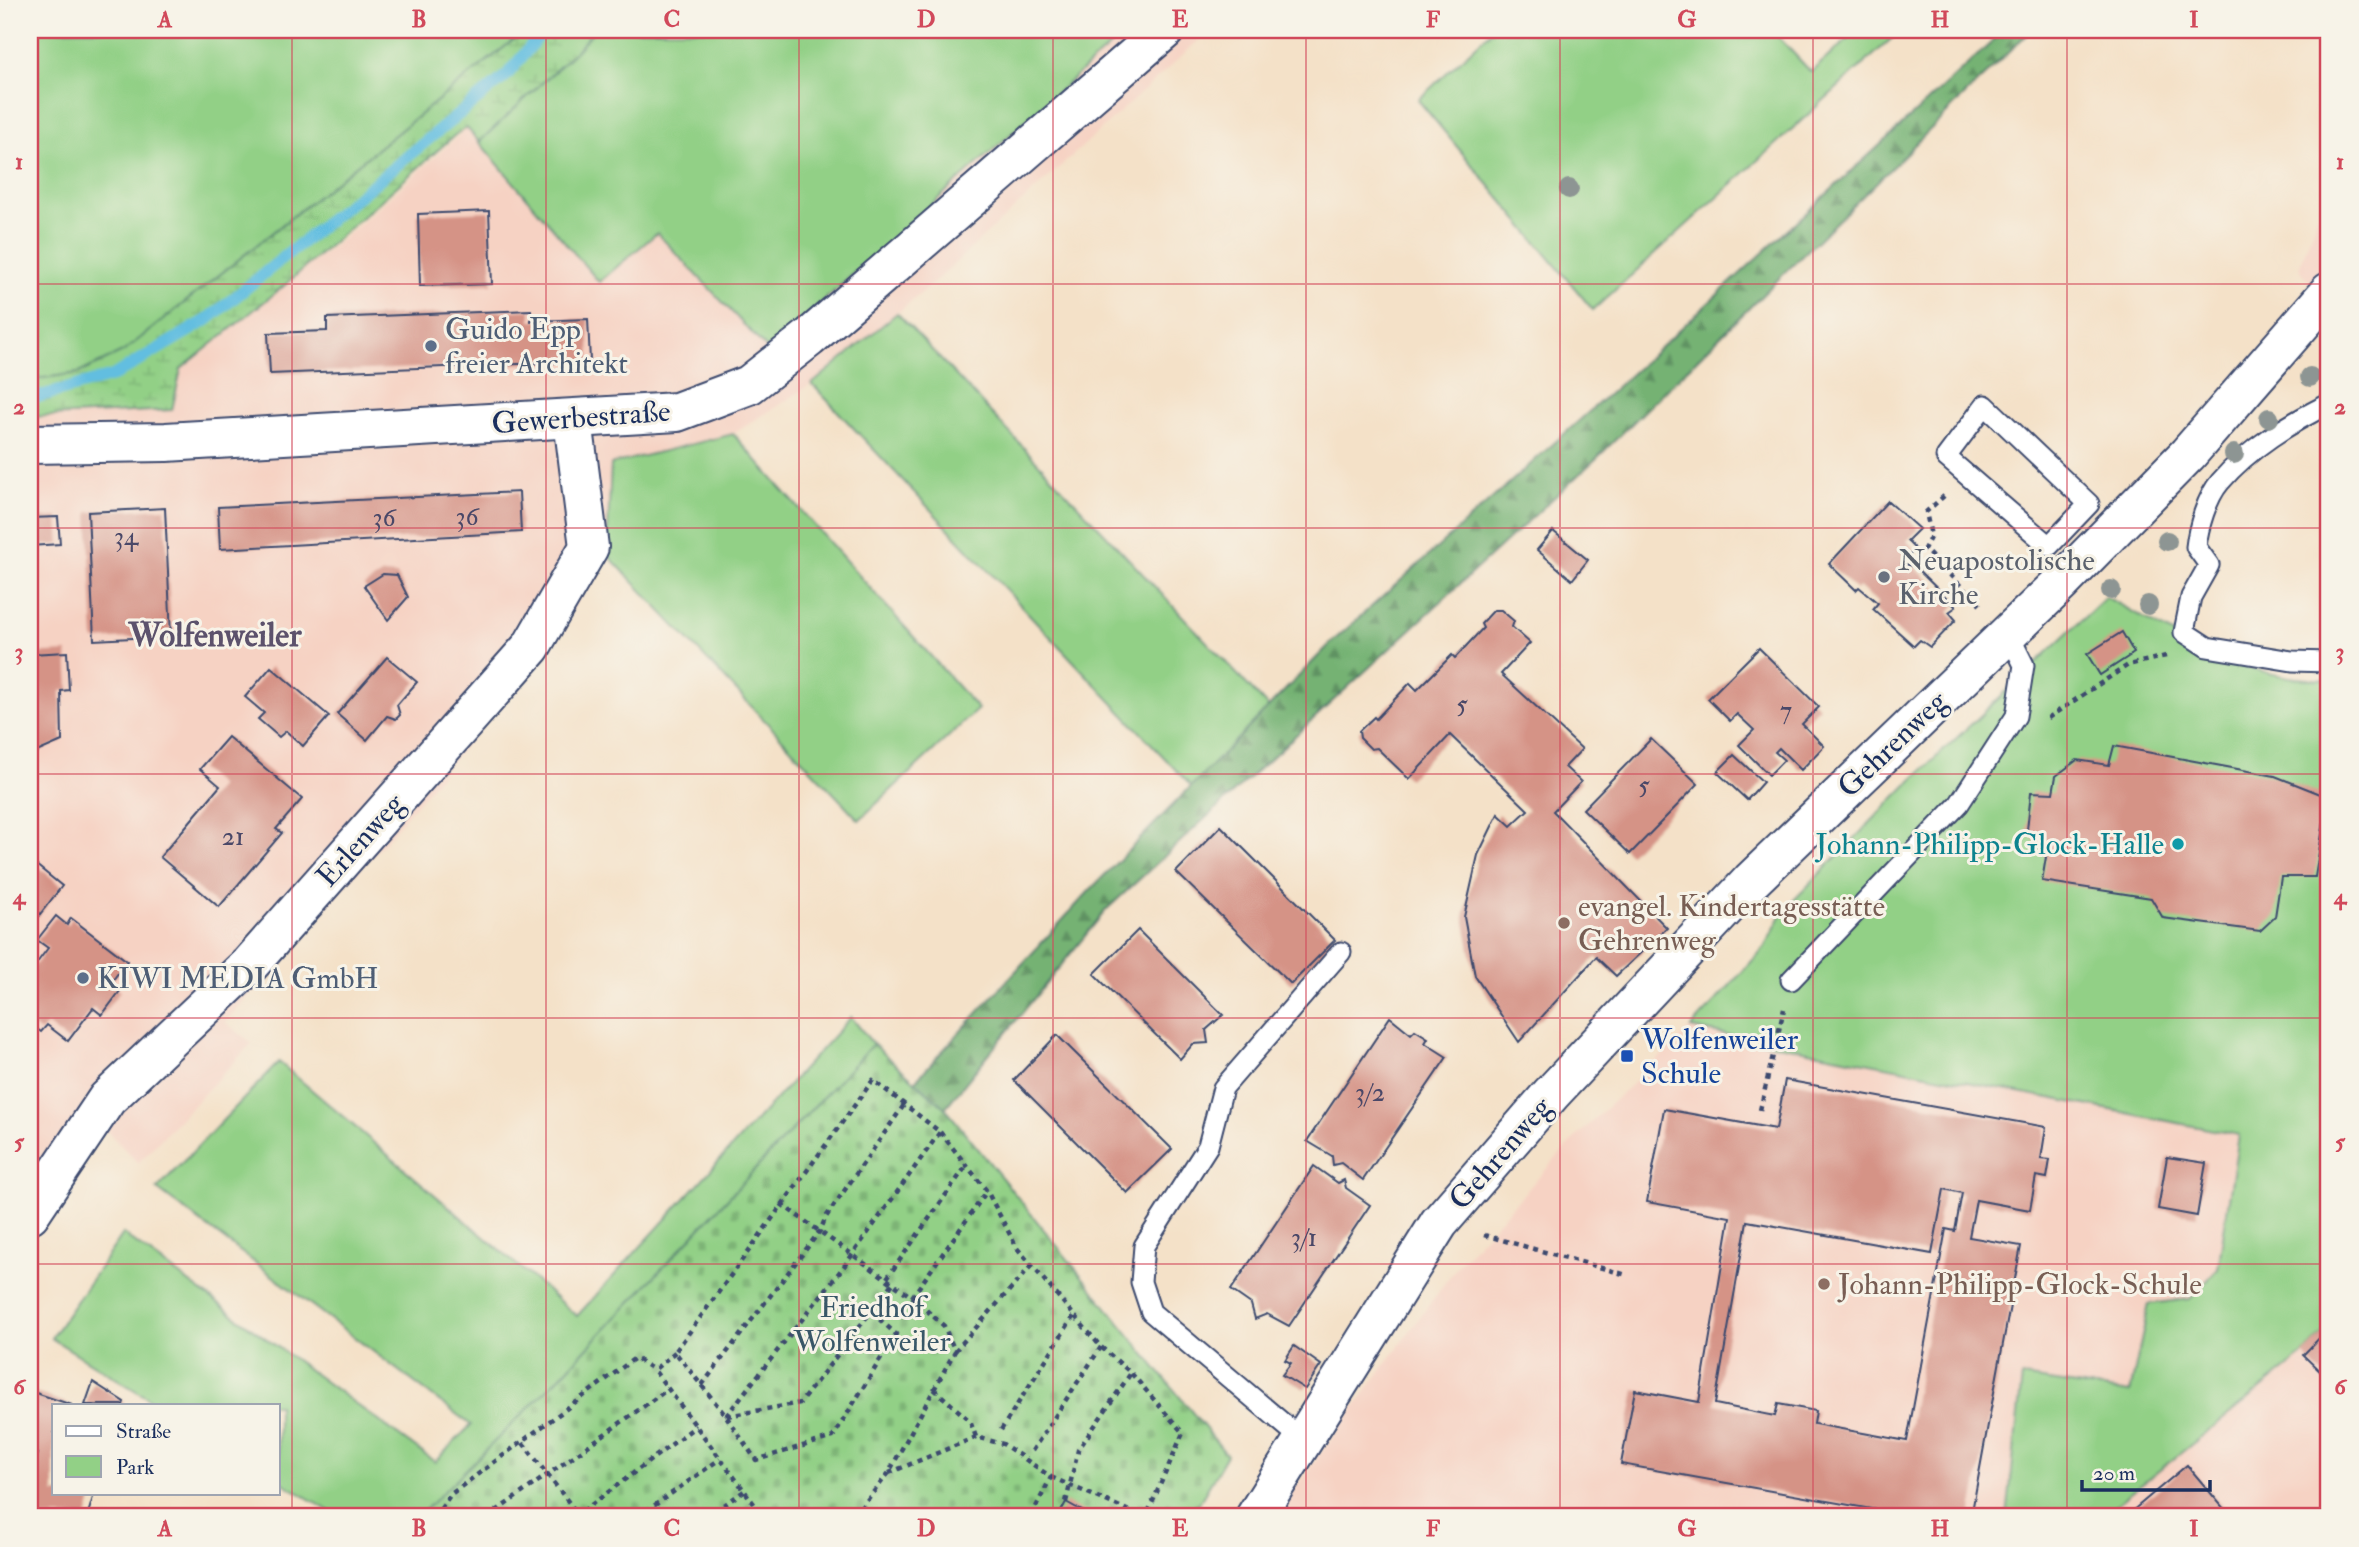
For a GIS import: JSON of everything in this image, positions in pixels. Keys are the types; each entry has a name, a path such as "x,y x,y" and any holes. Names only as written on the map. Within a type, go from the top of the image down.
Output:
{"street":[{"name":"Gewerbestraße","path":"30,444 166,442 677,412 749,385 914,250 1165,30"},
{"name":"Gehrenweg","path":"1255,1517 1439,1223 1551,1094 1751,881 2008,633 2188,454 2329,292"},
{"name":"Erlenweg","path":"30,1214 107,1099 250,964 531,647 589,547 573,420"}],"lane":[{"path":"2329,404 2304,416 2255,451 2219,483 2197,532 2196,547 2209,565 2191,597 2184,632 2207,647 2292,661 2329,662"},
{"path":"1985,405 2090,504 2049,546 1968,473 1946,457 1985,405"},
{"path":"1791,980 1959,804 2016,716 2024,665 2008,633"},
{"path":"1304,1441 1151,1312 1141,1282 1143,1246 1208,1146 1223,1088 1341,952"}],"path":[{"path":"1968,473 1926,512 1931,536 1924,548 2008,633"},
{"path":"2016,716 2047,718 2129,665 2207,647"},
{"path":"1760,1110 1791,980"},
{"path":"654,1370 675,1352 873,1080 940,1132 988,1191 1017,1248 1101,1347 1131,1373 1184,1433 1144,1517 1051,1477 1003,1444 976,1437 888,1474"},
{"path":"702,1385 820,1231 826,1217 904,1105"},
{"path":"726,1416 853,1254 940,1132"},
{"path":"887,1278 967,1165"},
{"path":"912,1297 988,1191"},
{"path":"781,1204 912,1297 944,1326 955,1351"},
{"path":"1439,1223 1628,1275"},
{"path":"831,1517 859,1510 888,1474 955,1351 1032,1265"},
{"path":"726,1416 800,1403 894,1282"},
{"path":"675,1352 726,1416 756,1460 833,1437 896,1334 871,1311"},
{"path":"1001,1430 1075,1314"},
{"path":"1032,1451 1101,1347"},
{"path":"435,1517 451,1494 635,1358 654,1370 764,1517"},
{"path":"1066,1502 1078,1450 1131,1373"},
{"path":"488,1517 546,1473 668,1389"},
{"path":"934,1389 970,1421 976,1437"},
{"path":"523,1443 578,1516 696,1426"},
{"path":"638,1517 720,1459"},
{"path":"1031,1517 1051,1477"},
{"path":"707,1517 744,1491"},
{"path":"859,1510 859,1517"}],"shaded area":[{"path":"1128,30 1210,30 932,284 812,384 733,434 611,464 608,529 598,568 561,629 385,842 225,1022 252,1043 138,1163 106,1130 30,1193 30,417 172,410 180,369 353,230 467,128 599,282 657,233 768,350"},
{"path":"2329,182 2329,309 2299,268"},
{"name":"Johann-Philipp-Glock-Schule","path":"1691,1028 2239,1135 2218,1269 2190,1299 2149,1304 2130,1393 2022,1377 2007,1517 1274,1517 1458,1265 1576,1137"},
{"path":"2329,1328 2329,1517 2101,1517 2303,1355"}],"green space":[{"path":"30,30 526,30 123,352 79,373 30,380"},
{"path":"526,30 594,30 576,51 479,142 467,128 455,135 285,285 181,369 172,410 30,417 30,380 79,373 123,352"},
{"path":"594,30 1128,30 768,350 657,233 599,282 479,142 576,51"},
{"path":"1492,30 1772,30 1811,72 1858,30 1901,30 1593,310 1418,100"},
{"path":"2005,30 2031,30 1599,456 1106,910 945,1108 915,1081 1091,889 1332,642 1640,366"},
{"path":"897,313 1269,708 1192,787 812,384"},
{"path":"733,434 978,709 859,820 603,550 608,529 611,464"},
{"path":"2106,597 2185,641 2240,665 2298,678 2329,679 2329,1328 2303,1355 2101,1517 2007,1517 2022,1377 2130,1393 2149,1304 2190,1299 2218,1269 2239,1135 1691,1028 1764,948 1784,910 1909,783"},
{"path":"851,1017 873,1044 560,1377 418,1517 339,1517 280,1481 280,1404 157,1404 51,1338 123,1234 435,1462 471,1425 157,1189 279,1062 577,1316"},
{"name":"Friedhof Wolfenweiler","path":"873,1044 945,1108 1227,1455 1191,1517 418,1517 560,1377"}],"building":[{"path":"489,211 492,284 420,286 418,214"},
{"path":"531,310 531,321 588,319 590,361 270,374 268,333 327,331 327,318"},
{"path":"519,492 521,532 220,549 218,507"},
{"name":"Neuapostolische Kirche","path":"1888,501 1919,529 1907,541 1915,549 1902,563 1915,567 1956,607 1949,612 1956,620 1930,647 1920,640 1914,646 1873,609 1878,603 1859,587 1856,590 1829,564"},
{"path":"165,508 171,636 94,640 88,512"},
{"path":"58,517 60,544 30,546 30,518"},
{"path":"1553,531 1588,560 1572,580 1537,550"},
{"path":"30,568 34,610 30,610"},
{"path":"383,574 397,575 408,597 388,620 364,586"},
{"path":"1494,610 1501,610 1514,621 1512,627 1530,643 1501,674 1582,749 1565,767 1581,782 1553,811 1667,928 1616,976 1596,957 1519,1042 1475,976 1464,917 1478,855 1498,814 1511,826 1528,810 1450,735 1409,779 1377,748 1371,749 1360,738 1359,731 1374,717 1376,719 1410,683 1417,690 1452,655 1455,658 1483,628 1481,624"},
{"path":"2122,632 2134,653 2100,675 2087,654"},
{"path":"1759,648 1819,707 1802,724 1824,746 1801,770 1779,748 1775,752 1784,760 1769,775 1739,745 1754,730 1737,714 1730,721 1708,699"},
{"path":"67,652 69,690 61,691 62,741 30,755 30,654"},
{"path":"387,657 417,682 397,705 400,715 396,719 387,716 367,740 337,714"},
{"path":"271,667 329,716 303,746 286,731 279,737 258,719 264,713 245,697"},
{"path":"228,737 302,799 276,829 282,833 219,907 160,857 220,786 200,769"},
{"path":"1651,739 1698,784 1630,854 1583,809"},
{"name":"Johann-Philipp-Glock-Halle","path":"2114,746 2275,776 2328,797 2315,877 2281,877 2275,917 2260,931 2163,918 2151,898 2042,881 2046,857 2027,830 2031,792 2053,793 2056,776 2077,760 2109,765"},
{"path":"1734,755 1763,782 1747,800 1717,772"},
{"path":"1221,826 1335,940 1291,984 1176,872"},
{"path":"30,860 62,886 37,918 30,912"},
{"path":"56,916 67,925 71,918 127,961 110,984 120,991 102,1015 93,1008 68,1041 47,1025 41,1032 30,1024 30,972 48,948 37,940"},
{"path":"1138,930 1223,1015 1206,1030 1208,1043 1193,1044 1180,1059 1094,974"},
{"path":"1390,1017 1411,1034 1415,1030 1428,1038 1425,1043 1447,1057 1363,1180 1341,1163 1333,1165 1332,1156 1307,1141"},
{"path":"1057,1035 1172,1149 1127,1193 1014,1080"},
{"path":"1785,1080 2046,1127 2041,1159 2050,1160 2047,1178 2036,1176 2030,1210 1976,1200 1969,1237 2021,1246 1971,1517 1916,1517 1621,1464 1635,1390 1699,1402 1730,1217 1647,1202 1664,1109 1776,1129","holes":["1944,1189 1962,1193 1955,1231 1946,1229 1907,1441 1814,1424 1816,1411 1778,1404 1775,1416 1715,1404 1747,1221 1932,1254"]},
{"path":"2167,1157 2206,1163 2197,1216 2158,1209"},
{"path":"1314,1166 1338,1183 1344,1180 1346,1188 1370,1205 1289,1326 1267,1314 1255,1319 1251,1304 1231,1290"},
{"path":"2329,1328 2329,1380 2303,1355"},
{"path":"1294,1346 1321,1365 1305,1389 1282,1375 1291,1363 1285,1360"},
{"path":"93,1382 124,1402 123,1404 85,1404"},
{"path":"30,1391 69,1404 52,1404 52,1494 94,1494 87,1517 30,1517 30,1473 38,1454 30,1451"},
{"path":"2187,1465 2231,1517 2125,1517"},
{"path":"1066,1502 1093,1517 1058,1517"}],"waterway":[{"path":"30,399 113,376 207,320 507,75 544,30"}],"place":[{"name":"Guido Epp freier Architekt","path":"431,346"},
{"name":"Neuapostolische Kirche","path":"1884,577"},
{"name":"Johann-Philipp-Glock-Halle","path":"2178,844"},
{"name":"evangel. Kindertagesstätte Gehrenweg","path":"1564,923"},
{"name":"KIWI MEDIA GmbH","path":"83,978"},
{"name":"Wolfenweiler Schule","path":"1627,1056"},
{"name":"Johann-Philipp-Glock-Schule","path":"1824,1284"}],"district":[{"name":"Wolfenweiler","path":"215,634"}]}
